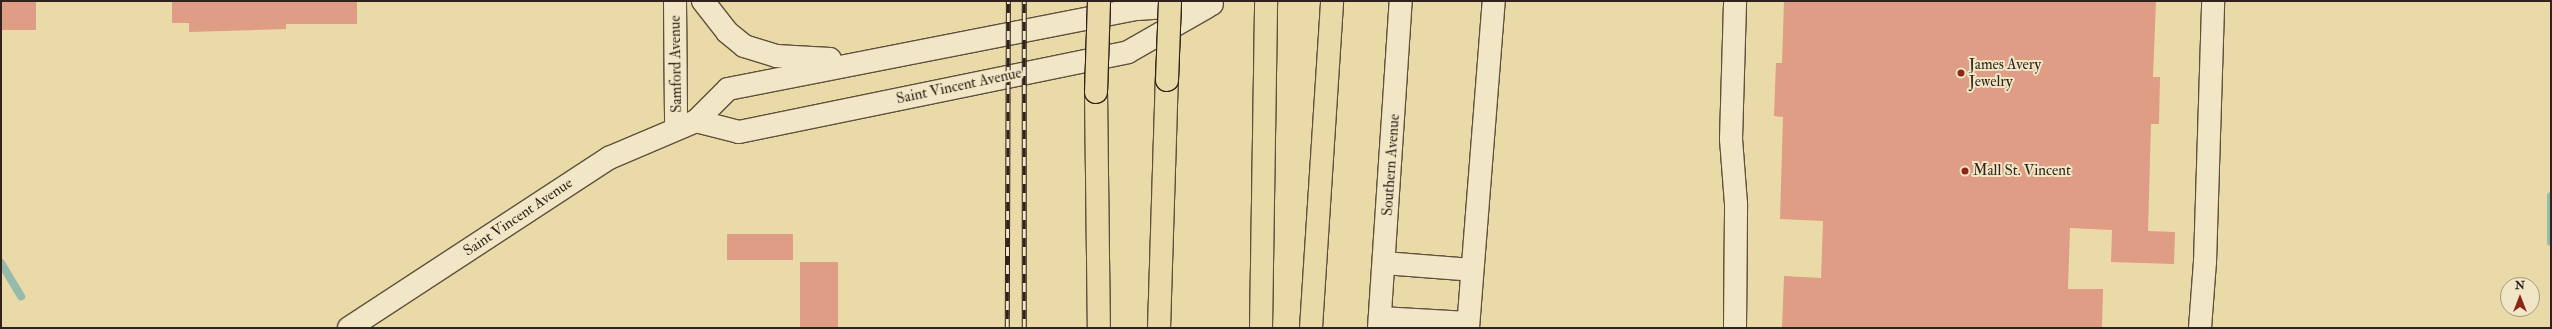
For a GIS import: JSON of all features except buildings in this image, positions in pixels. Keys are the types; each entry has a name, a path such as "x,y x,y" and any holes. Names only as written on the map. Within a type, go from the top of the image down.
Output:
{"highway":[{"path":"1099,1 1096,92 1099,328"},
{"path":"1159,328 1170,1"},
{"path":"1261,328 1266,1"},
{"path":"1311,328 1332,1"}],"street":[{"name":"Samford Avenue","path":"675,1 686,124"},
{"path":"703,1 736,41 759,52 799,58 870,60"},
{"name":"Southern Avenue","path":"1380,323 1402,1"},
{"path":"1380,323 1468,326 1494,1"},
{"path":"1735,1 1731,139 1736,204 1735,328"},
{"path":"2200,328 2213,1"},
{"name":"Saint Vincent Avenue","path":"686,124 739,132 1128,52 1216,2"},
{"name":"Saint Vincent Avenue","path":"349,328 583,174 622,152 686,124 728,89 870,60 1137,9 1216,2"},
{"path":"1384,263 1472,270"}],"waterway":[{"path":"2551,196 2551,242"},
{"path":"1,263 21,296"}],"railway":[{"path":"1007,328 1008,1"},
{"path":"1024,1 1024,328"}],"place":[{"name":"James Avery Jewelry","path":"1961,73"},
{"name":"Mall St. Vincent","path":"1965,171"}]}
